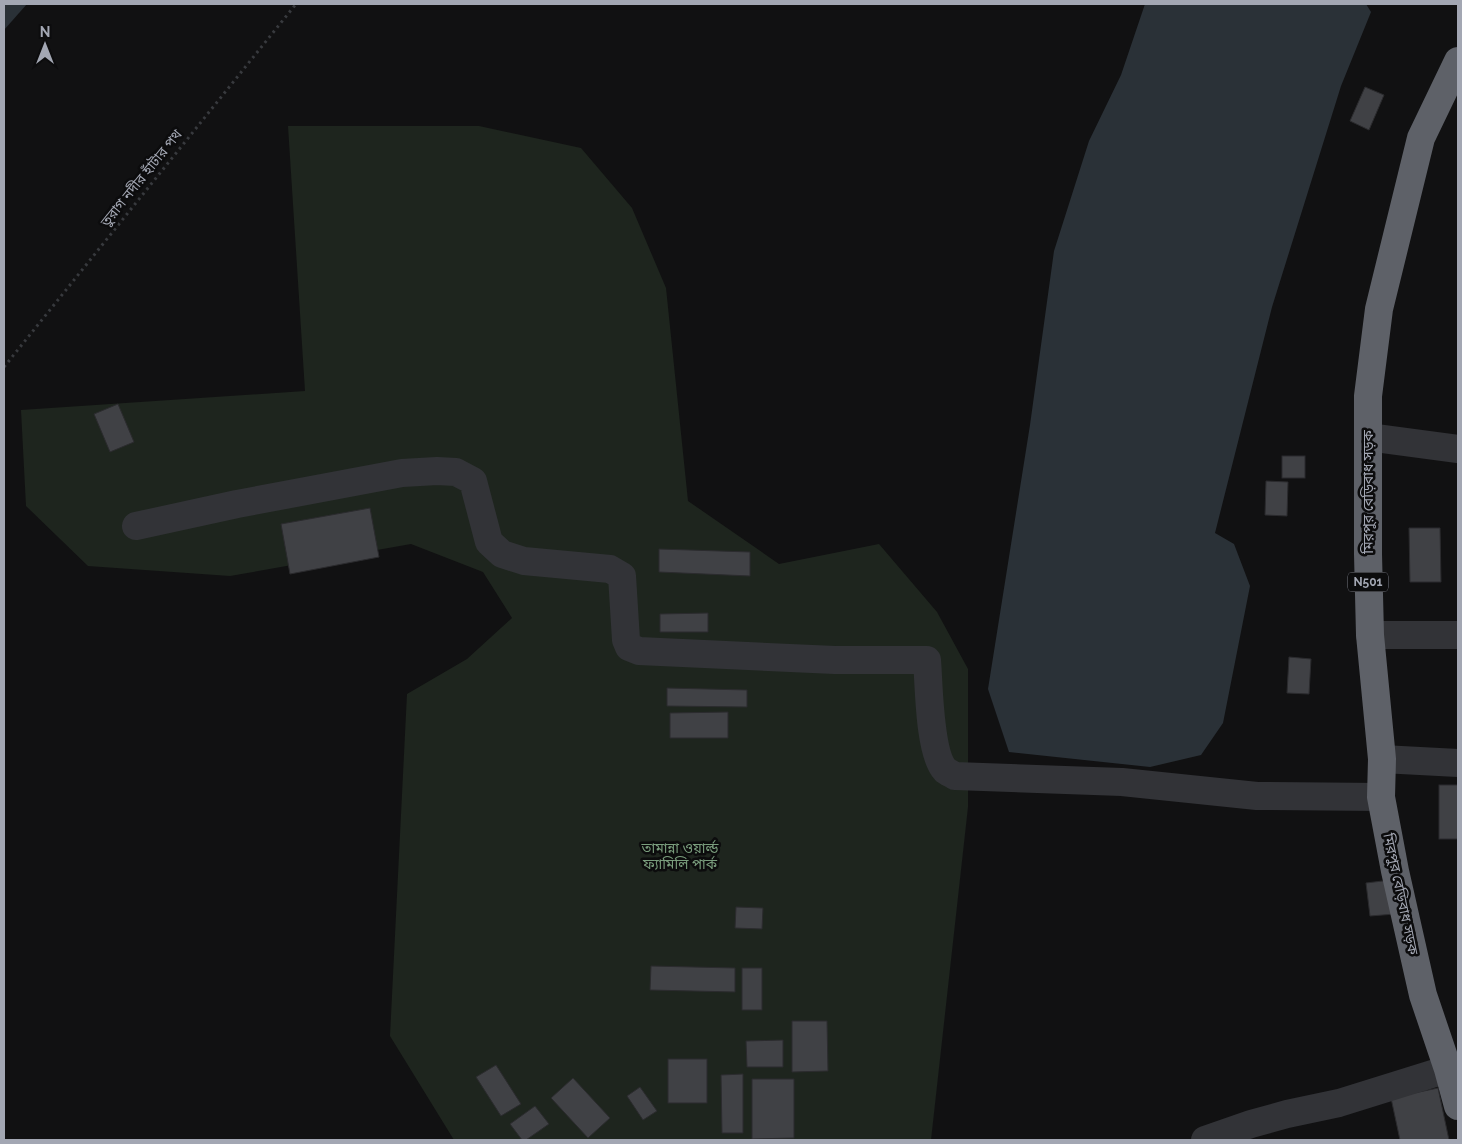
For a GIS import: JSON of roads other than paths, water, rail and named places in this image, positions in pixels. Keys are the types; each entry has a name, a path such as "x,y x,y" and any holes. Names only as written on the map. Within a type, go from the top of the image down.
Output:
{"highway":[{"name":"মিরপুর বেড়িবাধ সড়ক","path":"1458,61 1421,138 1379,309 1368,396 1370,635 1382,758 1381,797 1395,871 1423,995 1448,1069 1458,1106"}],"street":[{"path":"1368,437 1458,449"},
{"path":"136,526 237,504 402,473 456,472 472,481 489,542 502,554 524,561 610,569 622,576 626,640 629,647 639,651 835,660 927,660 932,728 938,757 945,770 955,776 1122,782 1256,796 1381,797"},
{"path":"1370,635 1458,635"},
{"path":"1382,758 1458,763"},
{"path":"1205,1140 1251,1124 1339,1103 1448,1069"}],"park label":[{"name":"তামান্না ওয়ার্ল্ড ফ্যামিলি পার্ক","path":"680,856"}]}
